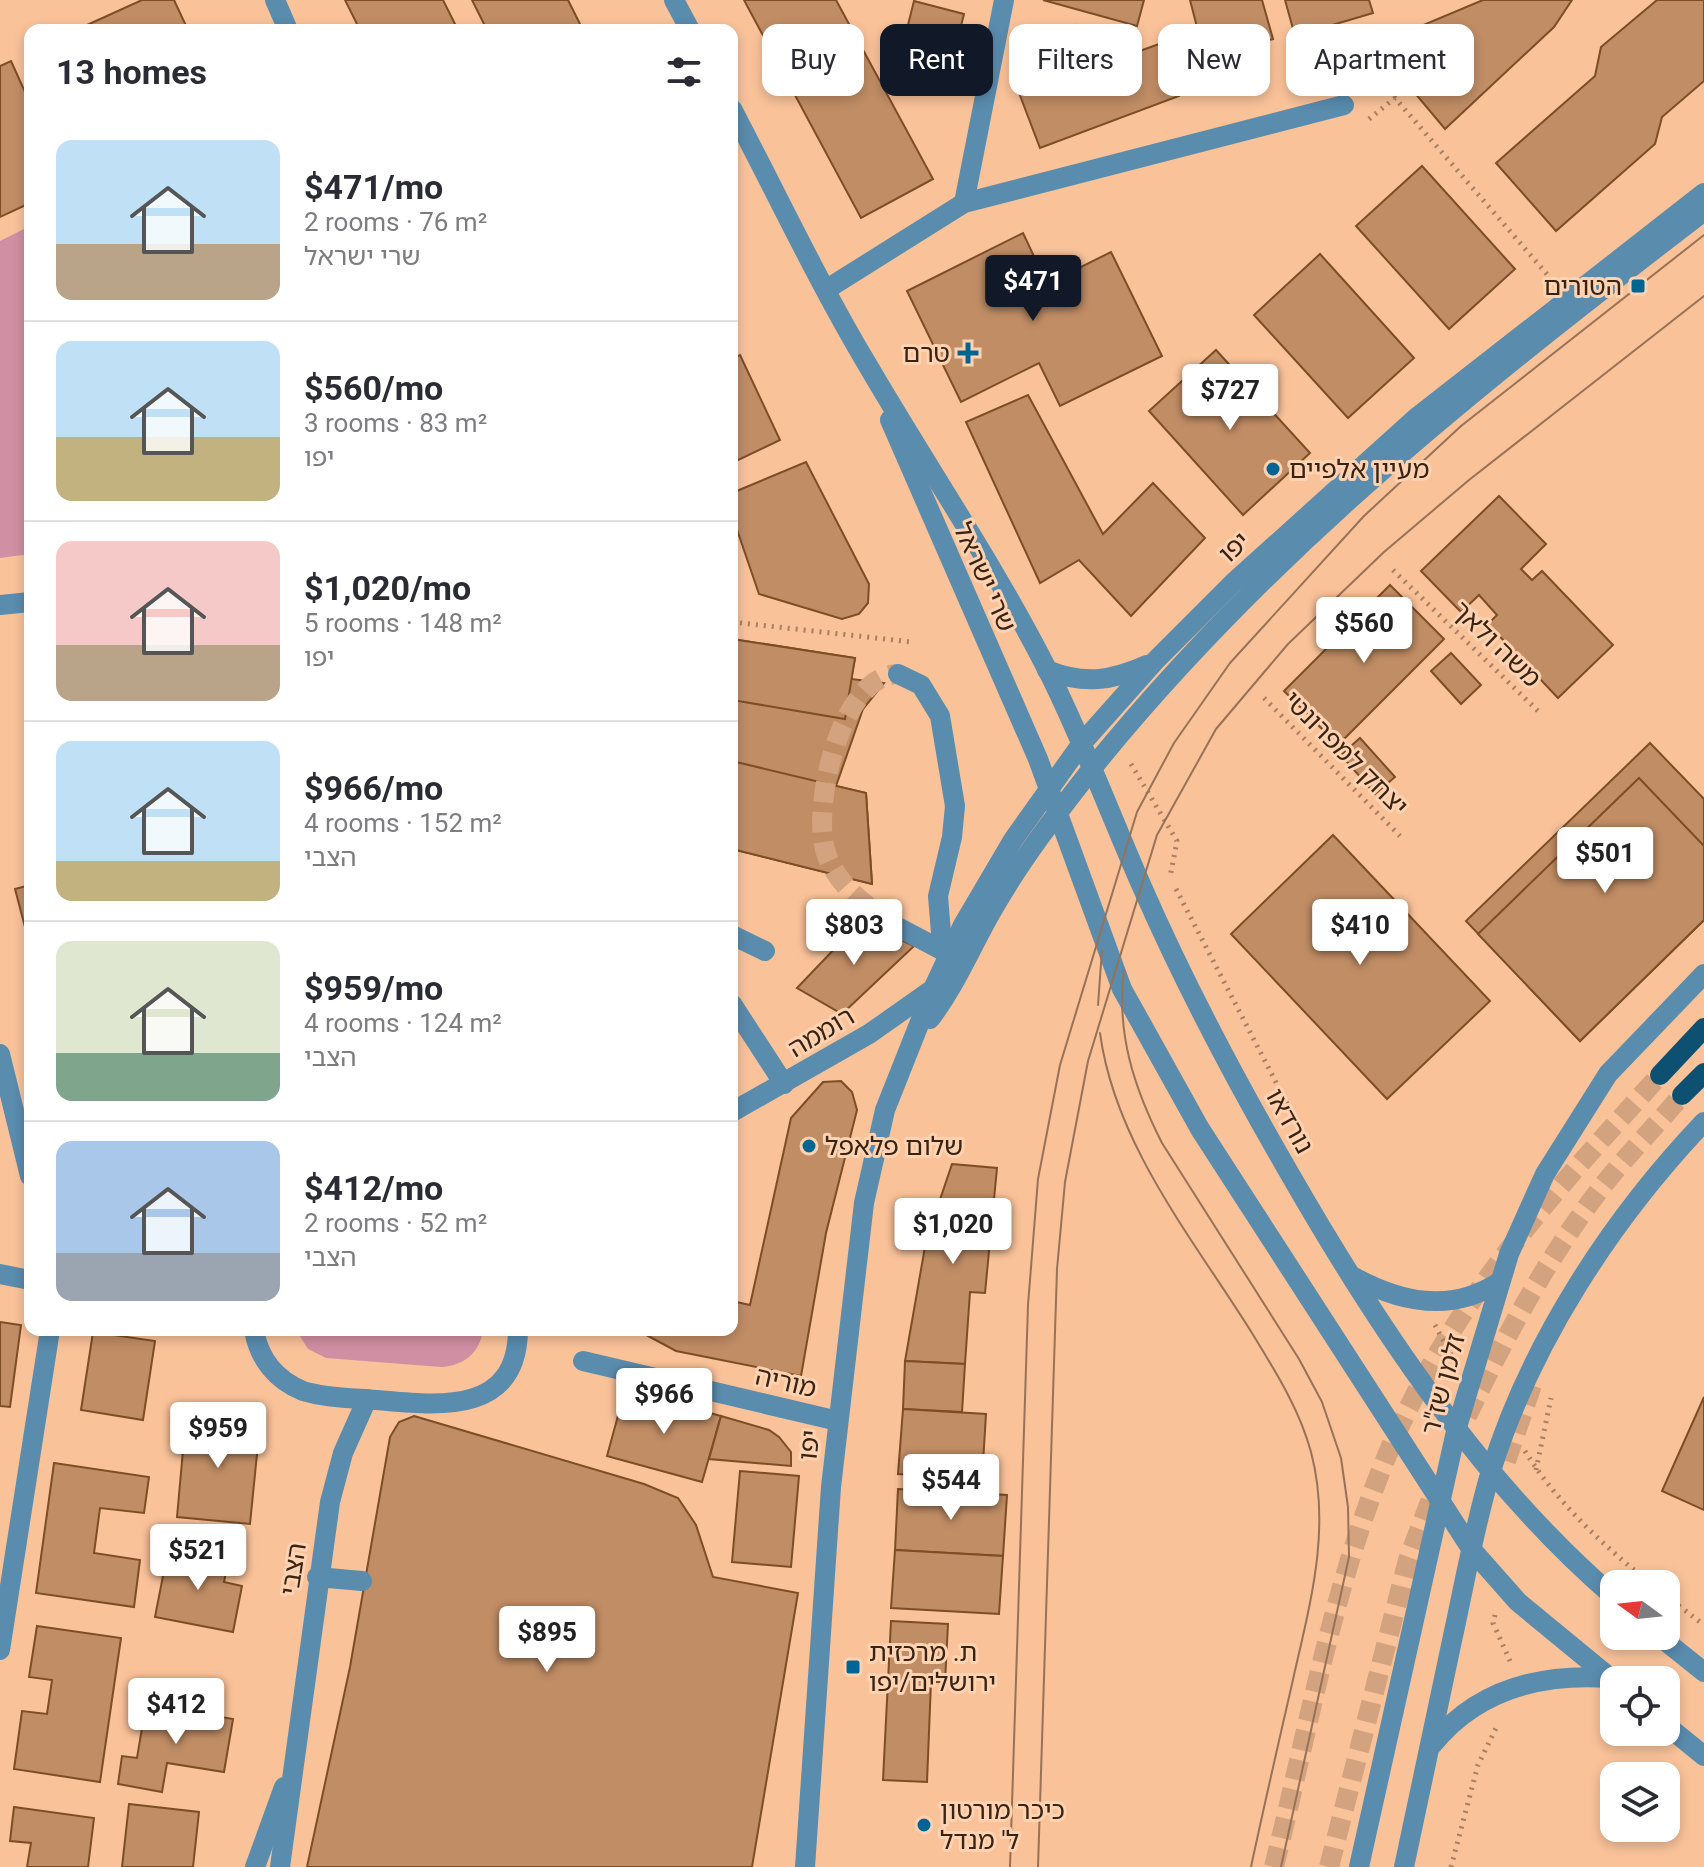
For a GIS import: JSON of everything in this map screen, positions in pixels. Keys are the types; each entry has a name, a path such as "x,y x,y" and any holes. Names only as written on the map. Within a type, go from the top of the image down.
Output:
{"main road":[{"path":"1660,1075 1704,1028"},
{"path":"1682,1095 1704,1073"}],"street":[{"path":"275,0 285,24"},
{"path":"674,0 687,24"},
{"path":"964,203 1004,0"},
{"path":"827,289 964,203 1344,105"},
{"name":"שרי ישראל","path":"738,120 865,361 974,539 1047,670 1093,768"},
{"name":"יפו","path":"805,1867 838,1421 854,1267 874,1152 885,1110 949,954 999,861 1049,787 1082,743 1154,662 1233,583 1393,437 1704,193"},
{"name":"יפו","path":"916,1038 949,992 1007,885 1058,812 1116,739 1204,638 1328,516 1497,371 1704,211"},
{"name":"שרי ישראל","path":"865,361 1058,812"},
{"path":"0,605 24,603"},
{"path":"1047,670 1073,679 1103,681 1154,662"},
{"path":"898,674 921,685 940,716 955,806 952,837 938,896 941,933 949,954"},
{"name":"נורדאו","path":"1093,768 1141,886 1217,1040 1258,1119 1350,1275 1406,1361 1491,1471 1546,1532 1600,1584"},
{"path":"1058,812 1099,932 1130,1005 1200,1129 1472,1550 1518,1602 1600,1670"},
{"path":"892,924 949,954"},
{"path":"738,938 765,951"},
{"name":"זלמן שז\"ר","path":"1359,1867 1439,1501 1499,1282 1545,1174 1574,1124 1608,1074 1704,974"},
{"name":"רוממה","path":"738,1109 869,1034 933,989"},
{"path":"738,1013 784,1084"},
{"path":"0,1054 24,1152"},
{"path":"1404,1867 1472,1550 1491,1471 1508,1428 1586,1273 1627,1213 1704,1122"},
{"path":"0,1274 24,1279"},
{"path":"1350,1275 1387,1294 1432,1302 1473,1296 1499,1282"},
{"path":"0,1650 49,1336"},
{"path":"256,1336 268,1365 293,1387 313,1394 439,1406 472,1400 490,1389 504,1374 514,1356 517,1336"},
{"name":"מוריה","path":"583,1361 838,1421"},
{"name":"הצבי","path":"280,1867 317,1577 343,1453 367,1399"},
{"path":"317,1577 362,1581"},
{"path":"1676,1650 1704,1672"},
{"path":"1429,1748 1459,1717 1510,1687 1553,1678 1600,1680"},
{"path":"1680,1736 1704,1756"},
{"name":"הצבי","path":"255,1867 296,1753"}],"path":[{"path":"1362,124 1395,98 1567,298"},
{"name":"משה ולאך","path":"1393,570 1539,712"},
{"path":"738,623 912,642"},
{"name":"יצחק למפרונטי","path":"1264,698 1400,836"},
{"path":"1116,739 1177,841 1169,875 1317,1160"},
{"path":"1432,1302 1433,1322 1441,1342 1470,1379"},
{"path":"1508,1428 1537,1470 1579,1518 1636,1570"},
{"path":"1533,1483 1539,1452"},
{"path":"1680,1607 1704,1625"},
{"path":"1451,1867 1478,1765 1499,1724"}],"shaded area":[{"path":"24,229 24,555 0,558 0,241"},
{"path":"300,1336 482,1336 469,1357 441,1367 326,1358 308,1349"}],"building":[{"path":"142,0 174,0 185,24 89,24"},
{"path":"345,0 443,0 455,24 357,24"},
{"path":"472,0 568,0 580,24 484,24"},
{"path":"744,0 836,0 849,24 762,24 762,34"},
{"path":"1043,0 1144,0 1138,24"},
{"path":"1190,0 1262,0 1269,24 1196,24"},
{"path":"1285,0 1369,0 1373,13 1336,24 1292,24"},
{"path":"1483,0 1572,0 1554,27 1445,129 1417,96 1474,96 1474,24 1426,24"},
{"path":"1657,0 1704,0 1704,81 1662,117 1655,144 1556,231 1496,163 1595,76 1601,47"},
{"path":"914,1 964,14 962,24 908,24"},
{"path":"1158,44 1158,96 1179,96 1040,148 1020,96 1142,96 1142,50"},
{"path":"864,52 880,81 880,96 888,96 933,179 861,218 796,96 864,96"},
{"path":"11,61 24,90 24,206 0,217 0,66"},
{"path":"1422,166 1515,269 1449,329 1356,226"},
{"path":"1023,233 1047,284 1111,252 1162,356 1060,406 1039,363 961,402 907,291"},
{"path":"1320,254 1414,358 1348,418 1254,315"},
{"path":"1216,350 1310,453 1243,515 1149,411"},
{"path":"738,356 780,440 738,460"},
{"path":"1028,395 1103,534 1153,483 1205,538 1131,616 1079,560 1040,583 966,422"},
{"path":"806,462 869,584 868,603 859,614 842,619 759,594 738,533 738,490"},
{"path":"1499,496 1546,544 1521,569 1532,580 1542,571 1613,645 1558,698 1488,624 1497,615 1479,595 1461,612 1421,571"},
{"path":"1390,585 1444,639 1338,745 1284,691"},
{"path":"738,640 855,658 851,679 884,683 863,709 836,786 866,793 872,884 738,850"},
{"path":"738,640 855,658 845,719 738,701"},
{"path":"1451,653 1481,685 1461,704 1431,671"},
{"path":"1360,738 1395,777 1375,794 1341,755"},
{"path":"1650,743 1704,799 1704,920 1580,1041 1466,921"},
{"path":"738,762 866,793 872,884 738,850"},
{"path":"1639,778 1704,846 1704,920 1580,1041 1478,934"},
{"path":"1333,835 1490,1001 1387,1099 1231,934"},
{"path":"24,887 24,923 15,889"},
{"path":"861,921 914,946 842,1014 797,988"},
{"path":"841,1081 852,1092 857,1110 826,1233 801,1376 676,1351 648,1336 738,1336 738,1302 750,1305 791,1118 823,1082"},
{"path":"952,1164 997,1168 985,1293 970,1292 965,1364 905,1361 926,1241"},
{"path":"0,1322 21,1325 10,1407 0,1406"},
{"path":"92,1336 155,1341 143,1420 81,1410"},
{"path":"905,1361 965,1364 962,1412 903,1409"},
{"path":"625,1390 721,1416 702,1482 607,1456"},
{"path":"1704,1397 1704,1510 1662,1491"},
{"path":"903,1409 986,1414 982,1479 898,1474"},
{"path":"414,1416 644,1484 678,1498 696,1525 713,1577 798,1593 752,1867 307,1867 350,1667 390,1437 399,1422"},
{"path":"721,1416 769,1430 779,1437 791,1452 791,1466 709,1459"},
{"path":"186,1417 260,1424 250,1524 177,1517"},
{"path":"54,1463 149,1477 144,1513 100,1508 94,1553 140,1560 134,1607 36,1593"},
{"path":"740,1471 799,1476 791,1567 732,1562"},
{"path":"898,1489 1007,1495 1003,1556 895,1550"},
{"path":"168,1550 228,1562 224,1582 242,1586 233,1632 155,1617"},
{"path":"895,1550 1003,1556 999,1614 891,1608"},
{"path":"891,1621 948,1624 945,1682 931,1682 927,1782 883,1780"},
{"path":"37,1626 121,1638 100,1782 14,1769 22,1711 47,1714 52,1680 29,1677"},
{"path":"146,1704 233,1719 224,1772 167,1763 162,1792 118,1784 122,1756 137,1758"},
{"path":"129,1804 199,1812 193,1867 122,1867"},
{"path":"14,1807 94,1818 88,1867 27,1867 31,1843 10,1841"}],"tunnel":[{"path":"892,924 853,894 837,875 826,853 822,833 827,777 846,719 860,696 878,680 898,674"},
{"path":"1274,1867 1347,1568 1388,1452 1414,1397 1439,1352 1495,1268 1592,1150 1660,1075"},
{"path":"1467,1416 1512,1328 1581,1215 1682,1095"},
{"path":"1506,1461 1532,1385"},
{"path":"1329,1867 1408,1560 1439,1478"}],"tram line":[{"path":"1010,1867 1028,1305 1038,1179 1060,1065 1137,812 1174,743 1230,663 1364,516 1461,426 1704,235"},
{"path":"1038,1867 1057,1269 1065,1182 1088,1061 1157,835 1216,729 1288,644 1384,552 1469,480 1704,296"},
{"path":"1098,1005 1102,950"},
{"path":"1124,970 1125,1038 1143,1102 1162,1143 1299,1359 1322,1402 1341,1458 1348,1507 1349,1557 1281,1867"},
{"path":"1100,1033 1108,1074 1139,1153 1182,1227 1286,1390 1306,1436 1317,1481 1319,1540 1316,1569 1251,1867"}],"place":[{"name":"הטורים","path":"1638,286"},
{"name":"טרם","path":"968,353"},
{"name":"מעיין אלפיים","path":"1273,469"},
{"name":"שלום פלאפל","path":"809,1146"},
{"name":"ת. מרכזית ירושלים/יפו","path":"853,1667"},
{"name":"כיכר מורטון ל' מנדל","path":"924,1825"}]}
